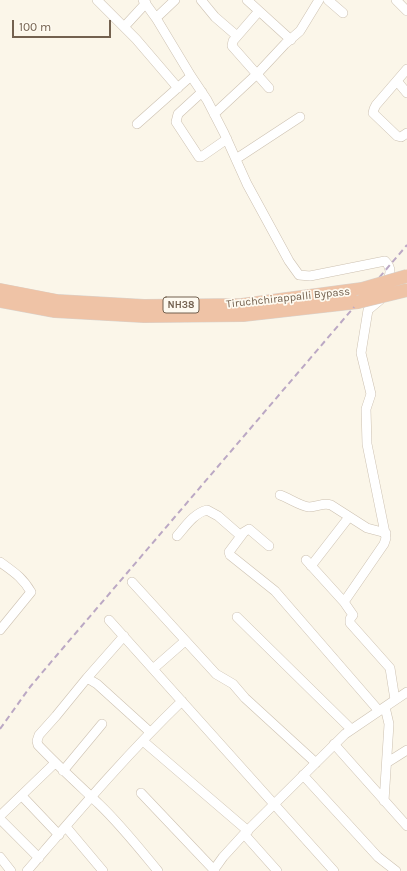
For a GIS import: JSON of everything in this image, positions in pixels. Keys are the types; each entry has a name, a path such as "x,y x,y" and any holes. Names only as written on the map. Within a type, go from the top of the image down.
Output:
{"highway":[{"name":"Tiruchchirappalli Bypass","path":"0,290 56,301 151,306 242,305 362,290 407,276"},
{"name":"Tiruchchirappalli Bypass","path":"0,301 55,311 144,316 243,316 358,302 407,290"}],"street":[{"path":"97,0 124,27 178,88"},
{"path":"156,18 175,0"},
{"path":"201,0 215,17 238,36"},
{"path":"247,0 291,40"},
{"path":"214,114 300,31 319,0"},
{"path":"328,0 343,13"},
{"path":"396,0 407,11"},
{"path":"124,27 145,2 202,92 227,139 247,184 289,261 299,275 310,276 385,261 390,266 391,273 380,300 368,310 361,353 371,394 366,409 367,444 386,538 384,544 344,602"},
{"path":"260,11 233,41 232,46 269,88"},
{"path":"407,69 376,105 373,113 397,136 401,137 407,133"},
{"path":"138,124 191,76"},
{"path":"397,81 407,93"},
{"path":"202,92 178,114 176,122 199,157 227,139"},
{"path":"236,159 300,117"},
{"path":"280,494 310,507 327,504 368,528 386,533"},
{"path":"177,536 196,515 207,510 218,516 241,536"},
{"path":"349,517 308,563 344,602 354,615 350,620 350,623 390,668 395,700"},
{"path":"268,546 250,529 246,530 229,550 230,555 275,592 382,709 389,724 388,762 384,801"},
{"path":"0,562 22,578 26,582 31,592 0,630"},
{"path":"132,582 216,674 233,684 245,698 316,763"},
{"path":"237,617 351,729"},
{"path":"109,620 334,871"},
{"path":"124,636 39,735 37,741 54,762 99,804 158,871"},
{"path":"153,669 185,641"},
{"path":"87,678 97,684 150,732"},
{"path":"141,793 214,870 223,857 246,832 334,744 351,729 407,692"},
{"path":"28,871 91,797 150,732 182,701"},
{"path":"63,771 102,724"},
{"path":"143,741 246,832 277,871"},
{"path":"334,744 407,826"},
{"path":"388,762 406,754"},
{"path":"0,816 22,796 54,762"},
{"path":"303,775 373,852 396,871"},
{"path":"22,796 59,835"},
{"path":"399,817 407,811"},
{"path":"0,819 39,858"},
{"path":"66,827 103,871"},
{"path":"0,857 11,871"}],"railway":[{"path":"0,729 30,687 407,245"}]}
